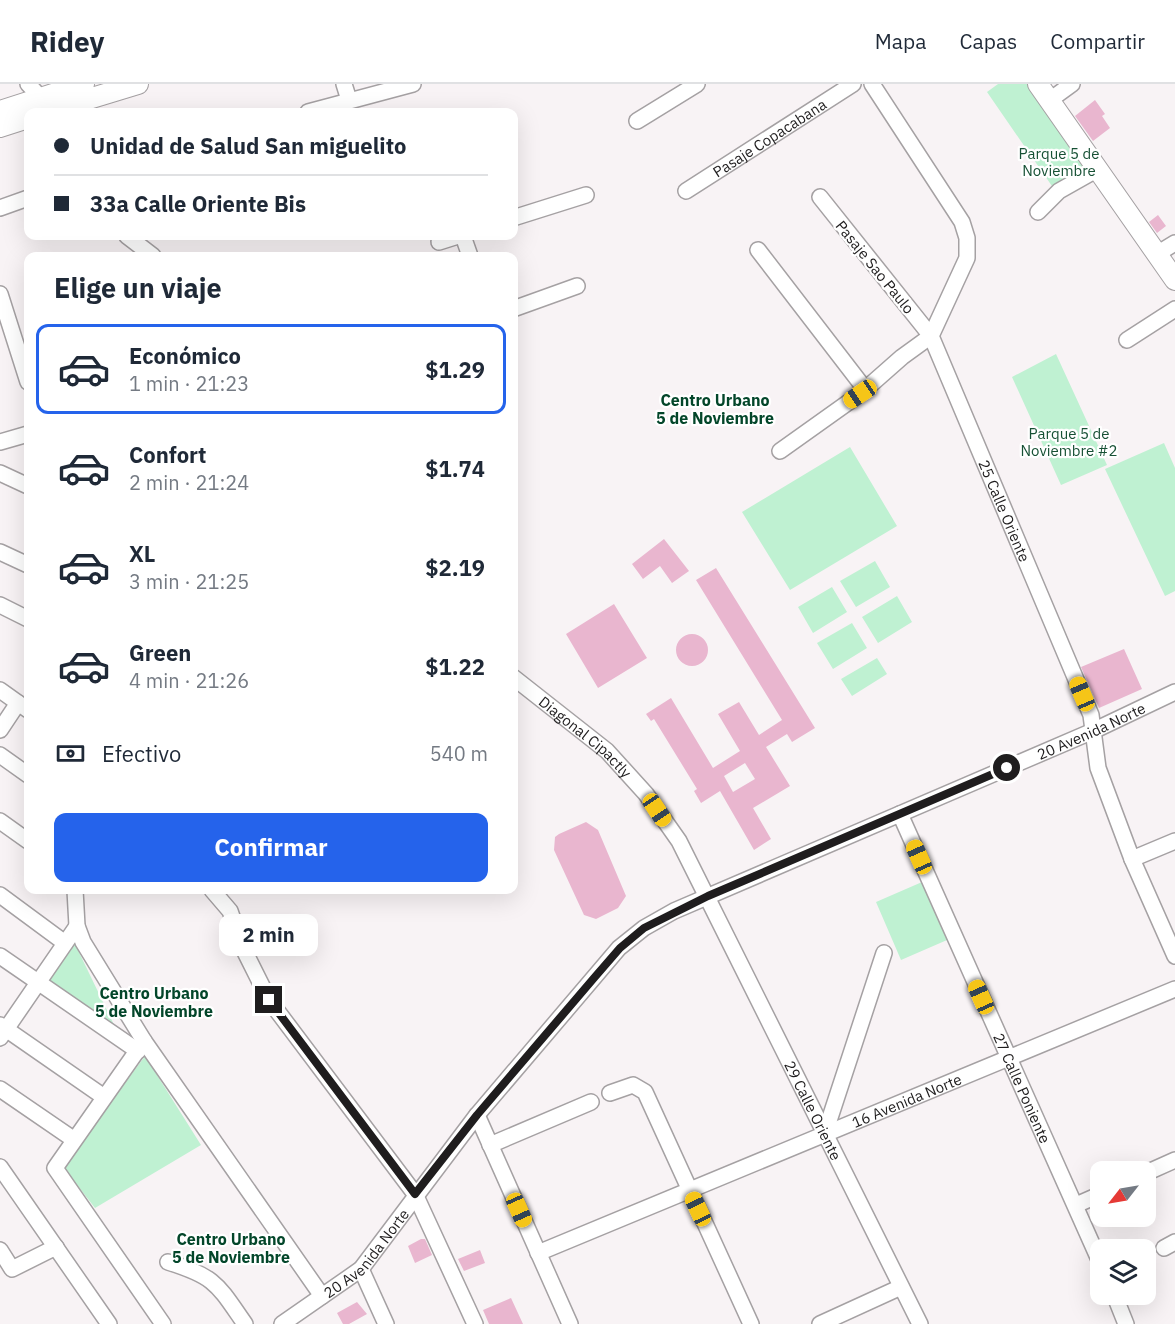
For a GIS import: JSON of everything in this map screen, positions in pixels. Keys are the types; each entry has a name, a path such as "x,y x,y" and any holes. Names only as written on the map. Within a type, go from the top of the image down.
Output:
{"main road":[{"path":"0,111 38,98 75,97 138,84"},
{"path":"1044,92 1175,280"},
{"path":"0,127 24,119"}],"street":[{"path":"344,84 349,100"},
{"path":"322,108 413,84"},
{"path":"637,120 697,84"},
{"name":"Pasaje Copacabana","path":"686,191 853,84"},
{"path":"780,451 866,389 902,357 931,336 962,272 968,250 967,238 951,201 872,84"},
{"path":"1044,92 1072,84"},
{"path":"1038,212 1059,191 1098,169"},
{"path":"518,216 586,195"},
{"name":"Pasaje Sao Paulo","path":"820,197 931,336"},
{"path":"0,207 24,199"},
{"path":"133,240 148,252"},
{"path":"440,242 446,240"},
{"path":"1157,254 1175,243"},
{"path":"758,250 866,389"},
{"path":"518,307 578,286"},
{"path":"0,294 24,369"},
{"path":"1127,340 1175,309"},
{"name":"25 Calle Oriente","path":"931,336 938,358 1091,715 1098,768 1132,859 1175,956"},
{"path":"0,442 24,435"},
{"path":"0,473 24,484"},
{"path":"0,552 24,563"},
{"path":"0,605 24,617"},
{"name":"Diagonal Cipactly","path":"518,681 607,751 646,794 679,841 708,896"},
{"path":"0,690 23,706 0,730"},
{"name":"20 Avenida Norte","path":"282,1324 361,1269 415,1194 477,1115 620,948 644,928 708,896 1093,731 1175,692"},
{"path":"0,755 24,772"},
{"name":"27 Calle Poniente","path":"900,814 1007,1058 1090,1239"},
{"path":"0,821 24,838"},
{"path":"1132,859 1175,841"},
{"path":"74,894 77,926 83,942 141,1046 322,1296"},
{"path":"215,894 230,911 243,948 269,1000 415,1194 475,1324"},
{"path":"0,895 65,943"},
{"name":"29 Calle Oriente","path":"708,896 920,1324"},
{"path":"77,926 2,1031 104,1097"},
{"path":"825,1133 884,953"},
{"path":"0,956 141,1046"},
{"name":"16 Avenida Norte","path":"538,1253 1175,989"},
{"path":"141,1046 55,1168 163,1324"},
{"path":"610,1094 637,1086 648,1099 751,1324"},
{"path":"0,1089 73,1140"},
{"path":"490,1145 591,1102"},
{"path":"477,1115 570,1324"},
{"path":"1156,1169 1175,1160"},
{"path":"2,1173 109,1324"},
{"path":"1076,1205 1090,1199"},
{"path":"0,1250 12,1269 56,1247"},
{"path":"168,1262 200,1272 218,1286 245,1324"},
{"path":"361,1269 386,1324"},
{"path":"820,1324 902,1287"},
{"path":"1118,1305 1126,1324"}],"green space":[{"name":"Parque 5 de Noviembre","path":"998,84 1029,84 1090,169 1054,189 987,92"},
{"name":"Parque 5 de Noviembre #2","path":"1056,354 1107,465 1061,485 1012,377"},
{"path":"1164,443 1175,468 1175,591 1165,596 1105,469"},
{"path":"850,447 897,526 790,590 742,512"},
{"path":"875,561 890,587 856,607 840,581"},
{"path":"832,587 847,612 813,633 798,607"},
{"path":"897,596 912,622 878,643 862,617"},
{"path":"852,623 867,648 833,669 817,643"},
{"path":"877,658 887,674 852,696 841,679"},
{"path":"929,879 954,937 901,960 876,902"},
{"path":"75,944 117,1031 47,984"},
{"path":"145,1056 201,1145 95,1208 63,1167"}],"building":[{"path":"1095,100 1105,114 1102,116 1110,128 1093,141 1075,116"},
{"path":"1158,215 1166,226 1157,233 1149,222"},
{"path":"664,539 689,571 672,583 660,566 643,579 632,564"},
{"path":"716,568 815,728 792,742 787,734 766,747 790,786 753,808 771,839 754,850 720,791 701,803 694,791 697,789 654,719 651,721 646,714 671,698 713,768 740,751 718,714 739,702 759,735 782,720 696,580","holes":["745,763 755,779 733,792 724,776"]},
{"path":"614,604 647,658 598,688 566,634"},
{"path":"692,634 704,638 708,650 704,662 692,666 680,662 676,650 680,638"},
{"path":"1124,649 1142,689 1099,708 1081,667"},
{"path":"586,822 598,830 626,896 618,908 596,919 584,915 554,850 555,837"},
{"path":"425,1239 432,1255 415,1263 408,1246"},
{"path":"480,1250 485,1263 464,1271 458,1259"},
{"path":"511,1298 523,1324 489,1324 483,1310"},
{"path":"357,1302 367,1314 349,1324 343,1324 337,1313"}],"district":[{"name":"Centro Urbano 5 de Noviembre","path":"715,409"},
{"name":"Centro Urbano 5 de Noviembre","path":"154,1002"},
{"name":"Centro Urbano 5 de Noviembre","path":"231,1248"}],"route":[{"path":"269,1000 415,1194 477,1115 594,978 620,948 644,928 708,896 1007,768"}]}
